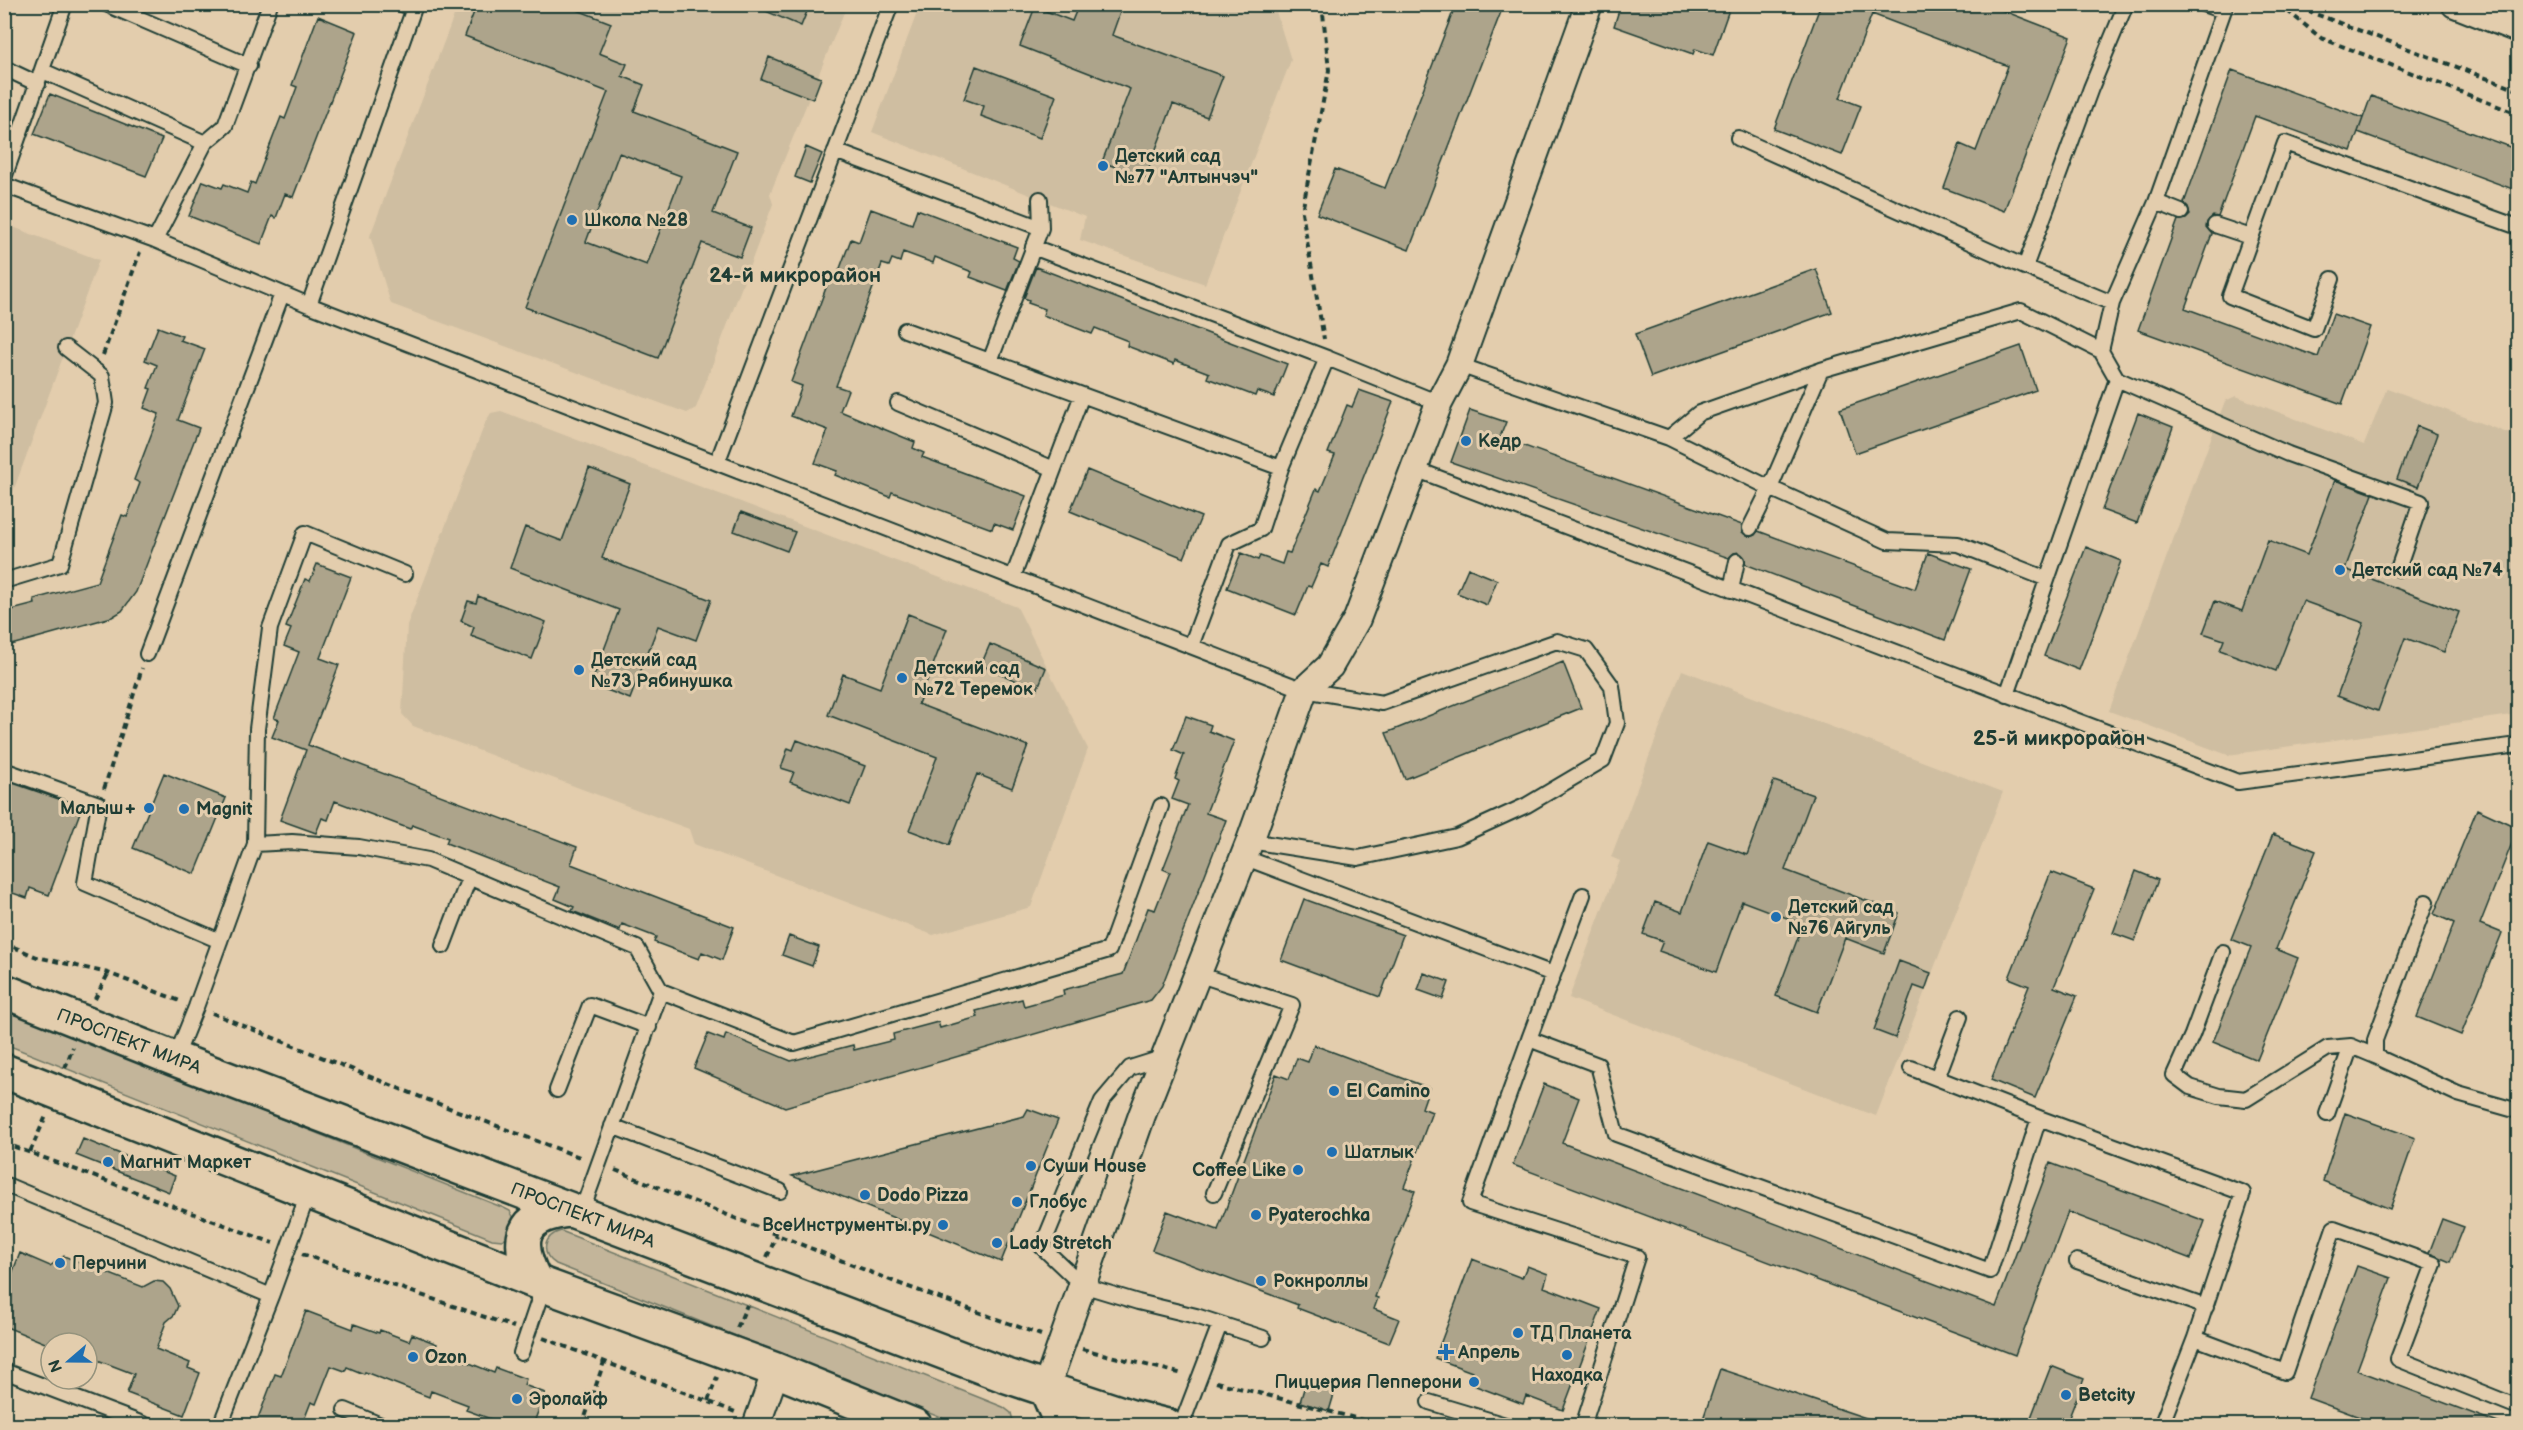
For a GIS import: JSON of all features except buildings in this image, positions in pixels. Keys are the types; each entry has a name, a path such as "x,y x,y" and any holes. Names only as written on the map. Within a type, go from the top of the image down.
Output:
{"main road":[{"name":"ПРОСПЕКТ МИРА","path":"4,991 175,1059 1004,1375 1131,1417 1167,1425"},
{"path":"4,1071 540,1283 776,1370 915,1425"},
{"path":"540,1283 524,1256 525,1234 539,1217 552,1212 575,1212"},
{"path":"1046,1388 1058,1416 1058,1425"}],"street":[{"path":"1046,1388 1142,1114 1246,849 1304,690 1330,666 1357,620 1438,403 1460,365 1589,4"},
{"path":"2454,4 2518,29"},
{"path":"757,1423 776,1370"}],"lane":[{"path":"4,178 65,4"},
{"path":"106,4 249,66"},
{"path":"150,238 205,143 225,126 270,4"},
{"path":"309,305 414,8 401,4"},
{"path":"717,463 891,4"},
{"path":"2025,267 2091,88 2126,4"},
{"path":"2101,351 2112,303 2156,202 2224,8 2203,4"},
{"path":"4,68 40,78 205,143"},
{"path":"1738,138 2025,267 2112,303"},
{"path":"2332,279 2314,329 2230,296 2285,143 2518,227"},
{"path":"835,151 1041,228"},
{"path":"4,185 150,238 309,305 1304,690 1382,703 1557,641 1586,650 1612,686 1617,723 1602,760 1527,806 1457,837 1358,858 1246,849"},
{"path":"990,361 1041,228 1040,199"},
{"path":"2156,202 2181,212"},
{"path":"2215,225 2251,237"},
{"path":"1033,247 1327,358 1438,403"},
{"path":"147,654 282,294"},
{"path":"1669,438 1699,413 1821,370 2021,311 2101,351 2117,379 2288,454 2421,502 2397,569"},
{"path":"905,330 1281,468"},
{"path":"4,581 60,564 106,403 102,376 66,348"},
{"path":"1191,646 1229,544 1261,529 1281,468 1327,358"},
{"path":"1460,365 1669,438 1770,488 1887,541 1958,544 2047,579"},
{"path":"1750,528 1770,488 1821,370"},
{"path":"2007,695 2117,379"},
{"path":"1013,577 1082,395"},
{"path":"898,403 1054,469"},
{"path":"1415,469 2238,782 2518,745"},
{"path":"175,1059 255,844 257,729 270,628 305,533 405,574"},
{"path":"1731,590 1737,561"},
{"path":"4,770 99,804 85,883 220,941"},
{"path":"255,844 292,842 359,847 428,860 637,948 661,991 794,1043 1109,950 1161,806"},
{"path":"1246,849 1553,974"},
{"path":"444,946 469,878"},
{"path":"1582,896 1470,1203 1636,1257 1583,1425"},
{"path":"2375,1056 2375,1040 2426,902"},
{"path":"2223,952 2192,1035 2174,1075 2190,1087 2219,1096 2246,1099 2328,1048 2351,1046 2458,1094 2518,1111"},
{"path":"1197,974 1292,1005 1214,1193"},
{"path":"575,1212 598,1164 661,991"},
{"path":"557,1090 590,1005 649,1027"},
{"path":"1937,1078 1960,1017"},
{"path":"1529,1039 1598,1065 1616,1134 1990,1271 2039,1118"},
{"path":"2327,1114 2351,1046"},
{"path":"1165,1057 1130,1068 1102,1101 1042,1247 1082,1285 1263,1338"},
{"path":"1911,1068 2243,1193 2195,1338 2162,1425"},
{"path":"612,1126 780,1191"},
{"path":"4,1184 271,1296"},
{"path":"220,1425 289,1249 309,1191"},
{"path":"2195,1338 2285,1372 2334,1228 2434,1264 2397,1359 2518,1407"},
{"path":"2077,1262 2205,1307"},
{"path":"521,1353 540,1283"},
{"path":"1180,1425 1220,1324"},
{"path":"4,1371 148,1425"},
{"path":"1429,1402 1509,1425"},
{"path":"345,1410 383,1425"}],"path":[{"path":"1322,4 1329,70 1302,212 1327,358"},
{"path":"2278,4 2321,38 2518,114"},
{"path":"2299,4 2313,13 2518,90"},
{"path":"97,373 150,238"},
{"path":"99,804 147,654"},
{"path":"4,943 37,957 108,974 196,1007 894,1282 1062,1342 1106,1356 1386,1425"},
{"path":"30,1152 82,1023 108,974"},
{"path":"4,1143 289,1249 528,1332 708,1401 757,1423"},
{"path":"708,1401 777,1235"},
{"path":"582,1425 604,1362"}],"shaded area":[{"name":"Школа №28","path":"458,5 847,5 770,194 773,204 696,408 687,413 391,304 370,236"},
{"name":"Детский сад №77 \"Алтынчэч\"","path":"920,5 1274,5 1291,60 1205,284 1080,240 1085,217 872,132"},
{"path":"5,224 99,260 5,513"},
{"name":"Детский сад №74","path":"2387,388 2518,437 2518,694 2511,715 2228,755 2109,711 2225,401 2236,396 2364,445"},
{"path":"501,411 1017,607 1088,749 1031,907 933,935 694,844 689,829 413,726 402,714 407,625 486,421 491,413"},
{"name":"Детский сад №76 Айгуль","path":"1682,670 2003,792 1876,1116 1569,998 1620,861 1611,857"},
{"path":"4,1008 504,1208 510,1211 515,1220 510,1235 502,1240 492,1239 5,1044"},
{"path":"561,1231 1003,1407 1011,1413 1014,1425 959,1425 556,1264 548,1255 546,1246 550,1237"}],"place":[{"name":"Детский сад №77 \"Алтынчэч\"","path":"1103,166"},
{"name":"Школа №28","path":"572,220"},
{"name":"Кедр","path":"1466,441"},
{"name":"Детский сад №74","path":"2340,570"},
{"name":"Детский сад №73 Рябинушка","path":"579,670"},
{"name":"Детский сад №72 Теремок","path":"902,678"},
{"name":"Малыш+","path":"149,808"},
{"name":"Magnit","path":"184,809"},
{"name":"Детский сад №76 Айгуль","path":"1776,917"},
{"name":"El Camino","path":"1334,1091"},
{"name":"Шатлык","path":"1332,1152"},
{"name":"Магнит Маркет","path":"108,1162"},
{"name":"Суши House","path":"1031,1166"},
{"name":"Coffee Like","path":"1298,1170"},
{"name":"Dodo Pizza","path":"865,1195"},
{"name":"Глобус","path":"1017,1202"},
{"name":"Pyaterochka","path":"1256,1215"},
{"name":"ВсеИнструменты.ру","path":"943,1225"},
{"name":"Lady Stretch","path":"997,1243"},
{"name":"Перчини","path":"60,1263"},
{"name":"Рокнроллы","path":"1261,1281"},
{"name":"ТД Планета","path":"1518,1333"},
{"name":"Апрель","path":"1446,1352"},
{"name":"Находка","path":"1567,1355"},
{"name":"Ozon","path":"413,1357"},
{"name":"Пиццерия Пепперони","path":"1474,1382"},
{"name":"Betcity","path":"2066,1395"},
{"name":"Эролайф","path":"517,1399"}],"district":[{"name":"24-й микрорайон","path":"795,275"},
{"name":"25-й микрорайон","path":"2059,738"}]}
